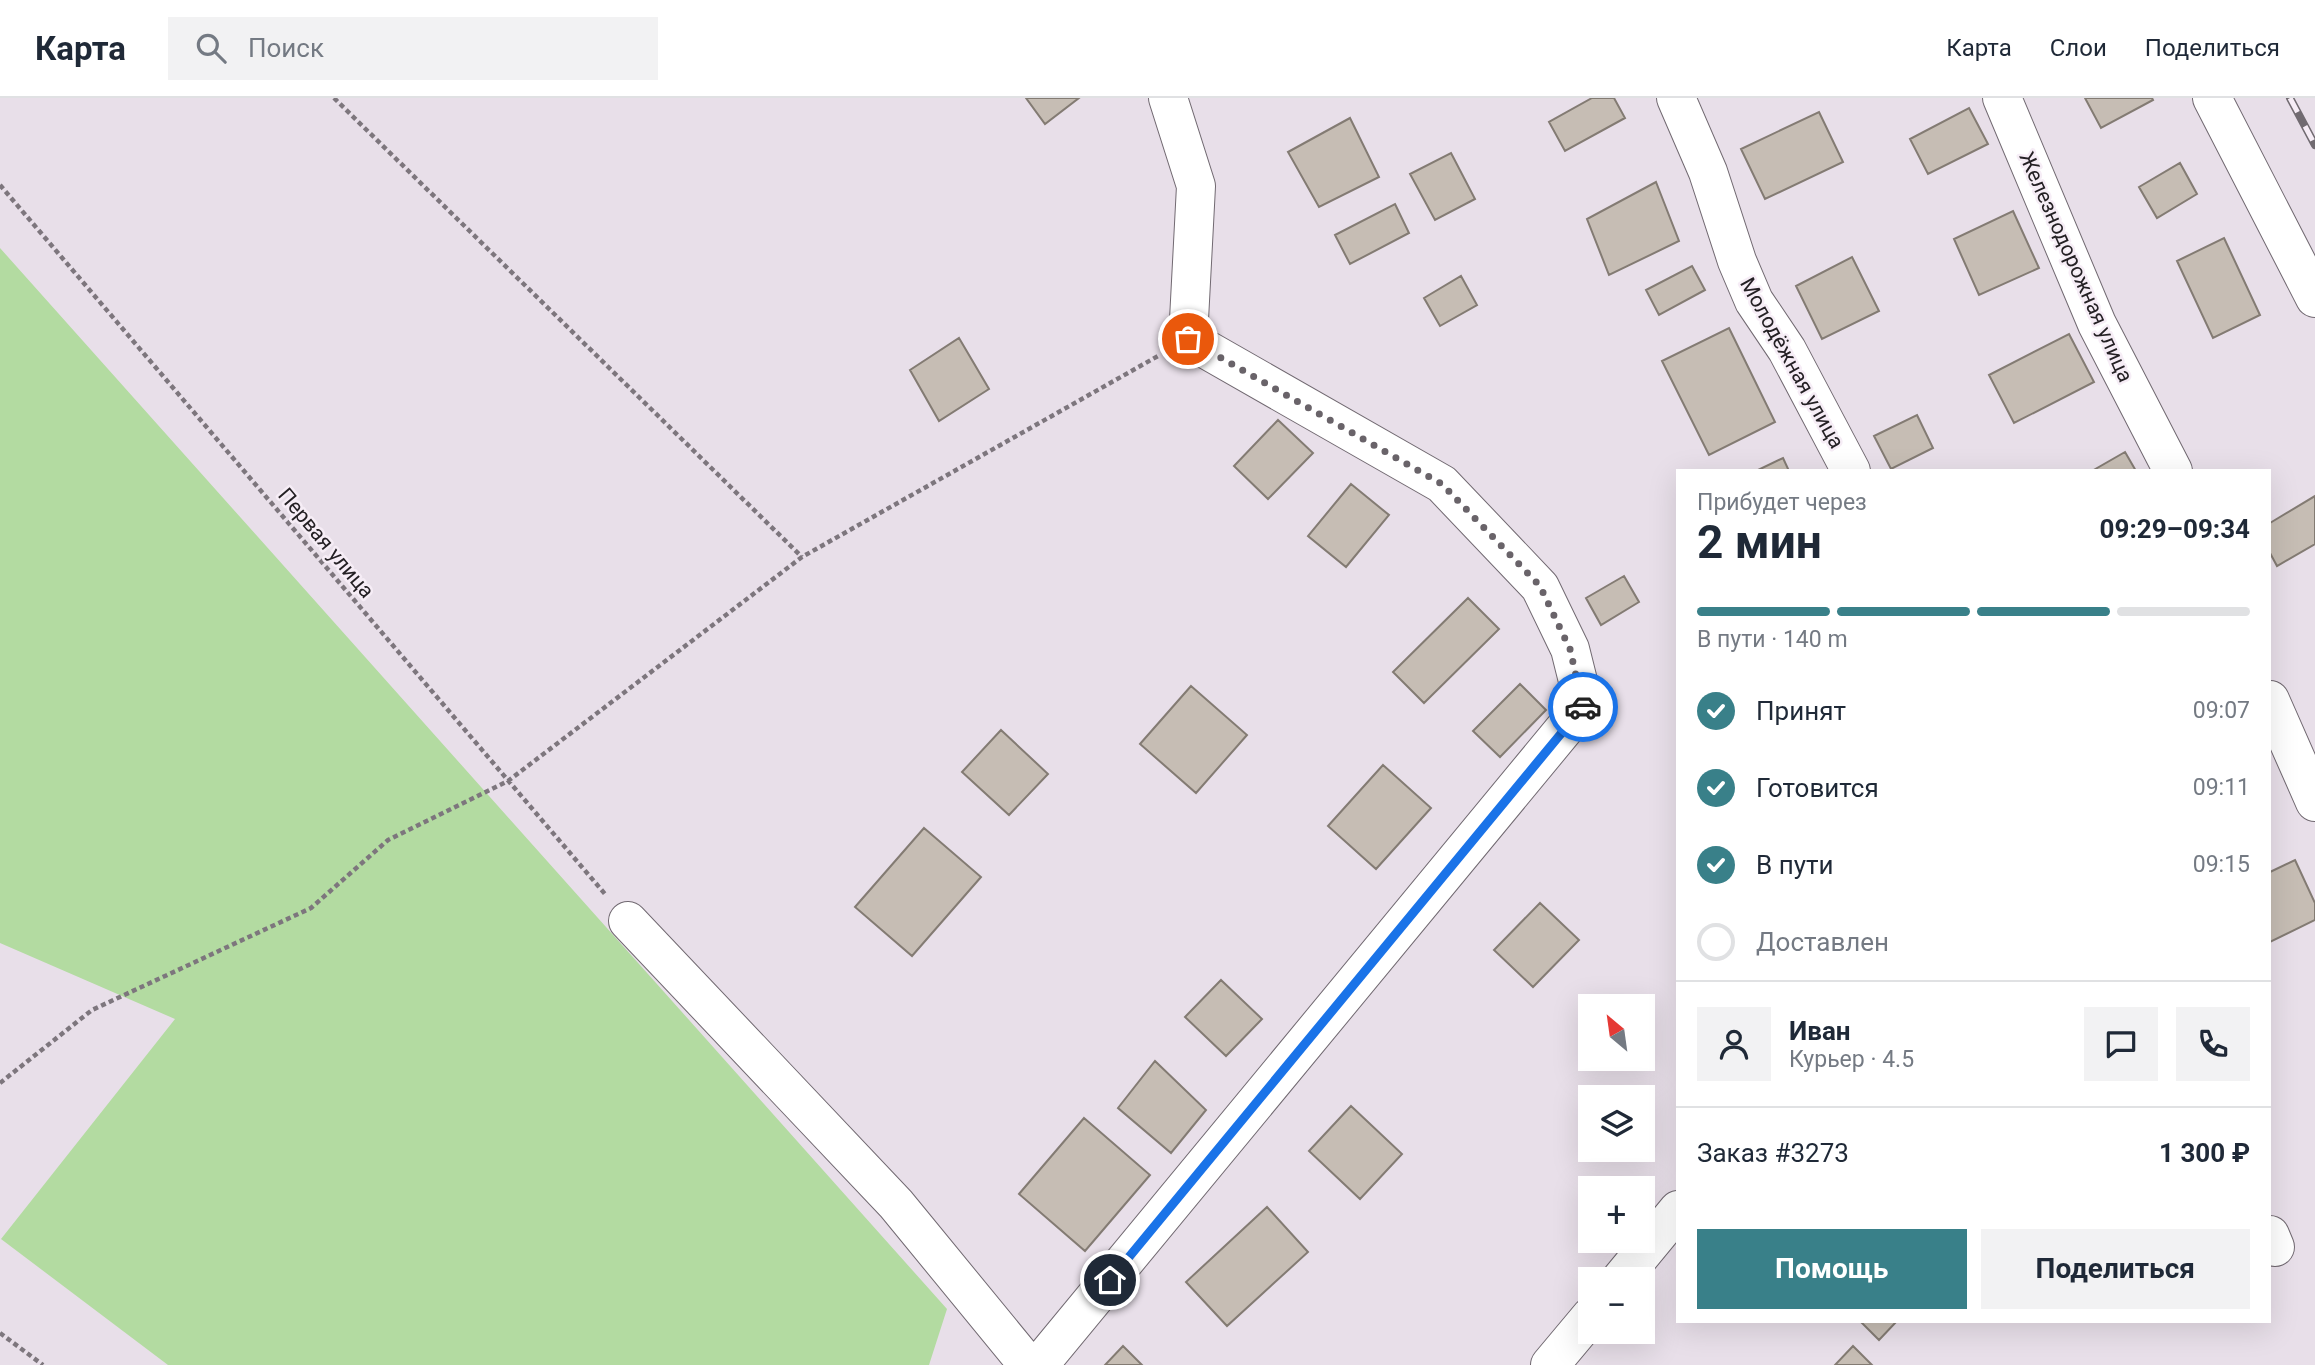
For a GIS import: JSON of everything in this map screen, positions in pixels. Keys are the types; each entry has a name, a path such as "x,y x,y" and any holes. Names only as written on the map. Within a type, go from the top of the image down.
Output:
{"street":[{"path":"1040,1365 1584,705 1570,649 1540,586 1442,484 1188,339 1196,186 1168,98"},
{"name":"Молодёжная улица","path":"1676,98 1708,172 1737,261 1754,300 1787,350 1850,469"},
{"name":"Железнодорожная улица","path":"2002,98 2096,324 2172,469"},
{"path":"2212,98 2315,298"},
{"path":"2271,702 2315,802"},
{"path":"628,922 896,1204 1028,1365"},
{"path":"1631,1267 1676,1212"},
{"path":"1550,1365 1578,1332"}],"path":[{"path":"334,98 802,557"},
{"name":"Первая улица","path":"0,185 628,922"},
{"path":"0,1083 92,1010 312,908 388,840 508,781 802,557 1188,339"},
{"path":"0,1333 43,1365"}],"green space":[{"path":"0,248 947,1309 929,1365 168,1365 1,1239 175,1019 0,943"}],"building":[{"path":"1026,98 1079,98 1045,124"},
{"path":"1592,98 1614,98 1625,118 1565,151 1549,122"},
{"path":"2085,98 2152,98 2153,100 2101,128"},
{"path":"1969,108 1988,144 1928,174 1910,139"},
{"path":"1819,112 1843,162 1765,199 1741,149"},
{"path":"1350,118 1379,177 1319,207 1288,152"},
{"path":"1451,153 1475,199 1435,220 1410,174"},
{"path":"2180,163 2197,194 2157,218 2139,187"},
{"path":"1656,182 1679,241 1609,275 1587,219"},
{"path":"1395,204 1409,233 1350,264 1335,235"},
{"path":"2013,211 2039,268 1979,295 1954,239"},
{"path":"2224,238 2260,315 2213,338 2177,261"},
{"path":"1852,257 1879,311 1822,339 1796,286"},
{"path":"1692,266 1705,290 1659,315 1646,290"},
{"path":"1461,276 1477,305 1440,326 1424,298"},
{"path":"1729,328 1775,422 1709,455 1662,361"},
{"path":"2069,334 2094,382 2014,423 1989,375"},
{"path":"959,338 989,389 939,421 910,370"},
{"path":"1917,415 1933,448 1891,469 1874,436"},
{"path":"1278,420 1313,453 1268,499 1234,466"},
{"path":"2125,452 2135,469 2095,469"},
{"path":"1783,458 1788,469 1760,469"},
{"path":"1351,484 1389,515 1346,567 1308,536"},
{"path":"2315,496 2315,544 2277,566 2271,555 2271,522"},
{"path":"1624,576 1639,602 1601,625 1586,598"},
{"path":"1468,598 1499,629 1424,703 1393,672"},
{"path":"1520,684 1546,710 1500,757 1473,731"},
{"path":"1191,686 1247,735 1196,793 1140,744"},
{"path":"1001,730 1048,774 1009,815 962,772"},
{"path":"1383,765 1431,808 1376,869 1328,826"},
{"path":"924,828 981,877 912,956 855,907"},
{"path":"2295,860 2315,903 2315,920 2271,942 2271,872"},
{"path":"1540,903 1579,940 1533,987 1494,950"},
{"path":"1221,980 1262,1019 1226,1056 1185,1017"},
{"path":"1155,1061 1206,1110 1171,1153 1118,1108"},
{"path":"1351,1106 1402,1154 1360,1199 1309,1151"},
{"path":"1084,1118 1150,1175 1085,1251 1019,1194"},
{"path":"1267,1207 1308,1252 1227,1326 1186,1282"},
{"path":"1862,1323 1895,1323 1879,1340"},
{"path":"1123,1346 1142,1365 1105,1365"},
{"path":"1853,1346 1872,1365 1835,1365"}],"railway":[{"path":"2290,98 2315,145"}],"way so far":[{"path":"1188,339 1442,484 1540,586 1570,649 1583,707"}],"route":[{"path":"1110,1280 1583,707"}]}
